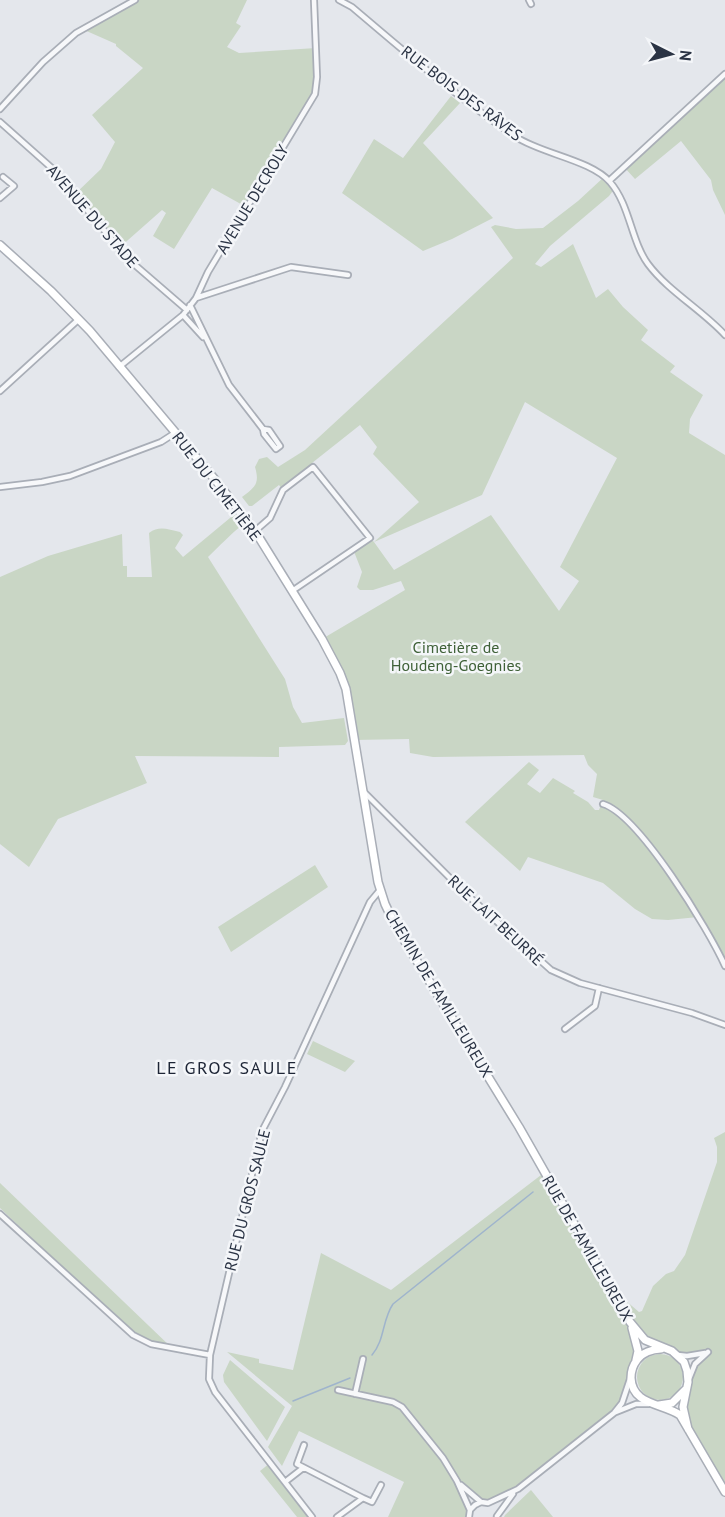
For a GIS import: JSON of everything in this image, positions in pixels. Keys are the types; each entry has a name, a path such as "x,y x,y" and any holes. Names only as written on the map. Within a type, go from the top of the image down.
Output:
{"street":[{"path":"0,109 44,62 76,33 135,0"},
{"name":"AVENUE DECROLY","path":"119,367 186,310 196,298 208,272 315,94 317,77 314,0"},
{"name":"RUE BOIS DES RÂVES","path":"339,0 352,7 440,80 518,138 543,151 591,169 609,181 619,194 648,265 725,335"},
{"path":"609,181 725,74"},
{"name":"AVENUE DU STADE","path":"0,122 54,170 128,260 186,310 205,339"},
{"path":"0,198 14,186 3,177"},
{"name":"RUE DU CIMETIÈRE","path":"0,245 79,319 255,531 322,639 345,685 366,808"},
{"path":"196,298 291,267 348,275"},
{"path":"186,310 205,339 229,385 263,429 264,434 278,447"},
{"path":"0,391 79,319"},
{"path":"0,487 70,476 161,442 175,433"},
{"path":"255,531 270,518 283,490 312,467 370,538 292,591"},
{"name":"RUE LAIT BEURRÉ","path":"362,790 465,892 544,965 557,974 692,1013 725,1025"},
{"path":"603,804 613,807 651,847 703,925 725,966"},
{"name":"CHEMIN DE FAMILLEUREUX","path":"366,808 380,890 396,927 524,1136"},
{"name":"RUE DU GROS SAULE","path":"312,1517 215,1392 209,1379 210,1355 262,1131 289,1079 370,902 380,890"},
{"path":"565,1029 595,1006 599,988"},
{"name":"RUE DE FAMILLEUREUX","path":"524,1136 630,1322 645,1340 678,1355"},
{"path":"0,1214 133,1335 151,1344 210,1355"},
{"path":"497,1516 506,1501 518,1489 614,1413 622,1403 638,1351 637,1339 630,1322"},
{"path":"636,1360 646,1352 664,1349"},
{"path":"614,1413 636,1404 672,1403 682,1394 695,1364 708,1352 678,1355"},
{"path":"678,1355 687,1371 683,1407 688,1429"},
{"path":"355,1394 363,1359"},
{"path":"631,1376 637,1394 653,1404 680,1415 725,1492"},
{"path":"338,1390 393,1402 402,1407 443,1458 457,1481 470,1510 469,1517"},
{"path":"304,1445 297,1464 303,1468 372,1502 381,1485"},
{"path":"285,1482 303,1468"},
{"path":"457,1481 481,1502 488,1503 494,1508 497,1516"},
{"path":"488,1503 518,1489"},
{"path":"337,1517 363,1497"},
{"path":"470,1510 481,1502"}],"green space":[{"path":"135,0 247,0 236,23 241,26 227,47 239,53 316,48 317,88 248,208 212,188 174,249 153,236 166,213 162,210 119,248 74,195 101,169 115,142 92,115 143,68 116,44 82,29"},
{"path":"725,74 725,215 713,190 711,180 681,141 635,179 624,167"},
{"path":"451,96 460,103 423,143 493,218 423,251 342,193 374,139 403,158"},
{"name":"Cimetière de Houdeng-Goegnies","path":"604,177 615,188 609,196 550,246 535,264 541,267 573,244 596,298 608,289 623,307 648,330 641,340 675,366 670,372 703,395 690,419 689,433 725,455 725,966 698,917 652,919 635,909 603,883 528,857 520,871 465,822 529,762 539,770 527,784 540,793 553,778 575,791 573,793 588,802 595,810 599,810 603,800 593,797 597,774 588,765 584,755 433,757 410,753 409,739 354,740 348,697 322,639 405,590 401,581 373,590 360,590 357,587 362,572 353,549 370,538 374,542 419,502 373,454 377,447 360,425 312,463 313,467 283,490 279,485 252,506 249,506 242,497 257,481 255,467 259,459 267,457 278,467 305,450 513,258 491,227 495,225 516,229 543,228","holes":["525,402 617,458 560,567 579,581 559,611 491,515 394,570 374,542 482,495"]},
{"path":"236,513 244,524 208,557 285,679 293,707 302,723 344,718 348,741 345,745 279,747 279,757 135,756 147,783 58,819 29,867 0,844 0,577 48,556 122,534 123,566 127,566 127,577 152,577 149,533 160,529 180,532 183,535 175,548 183,557"},
{"path":"315,865 328,887 231,952 218,927"},
{"path":"313,1041 355,1061 345,1072 307,1054"},
{"path":"725,1132 725,1492 701,1454 683,1407 695,1364 706,1353 687,1356 653,1344 632,1324 638,1351 628,1390 614,1413 518,1489 485,1502 458,1483 470,1510 469,1517 388,1517 404,1482 299,1431 282,1466 268,1447 292,1406 227,1352 259,1359 259,1363 293,1370 321,1253 391,1290 545,1172 611,1288 639,1312 642,1311 653,1286 666,1274 674,1271 685,1255 717,1162 717,1147 714,1138"},
{"path":"0,1183 173,1349 151,1344 133,1335 0,1208"},
{"path":"660,1354 676,1361 683,1377 676,1393 660,1400 644,1393 637,1377 644,1361"},
{"path":"230,1360 285,1407 267,1441 224,1382 223,1375"},
{"path":"270,1463 312,1517 297,1517 260,1471"},
{"path":"531,1490 553,1517 504,1517 505,1515"}],"waterway":[{"path":"372,1355 379,1343 393,1304 533,1192"},
{"path":"293,1401 350,1378"}],"district":[{"name":"LE GROS SAULE","path":"227,1068"}]}
